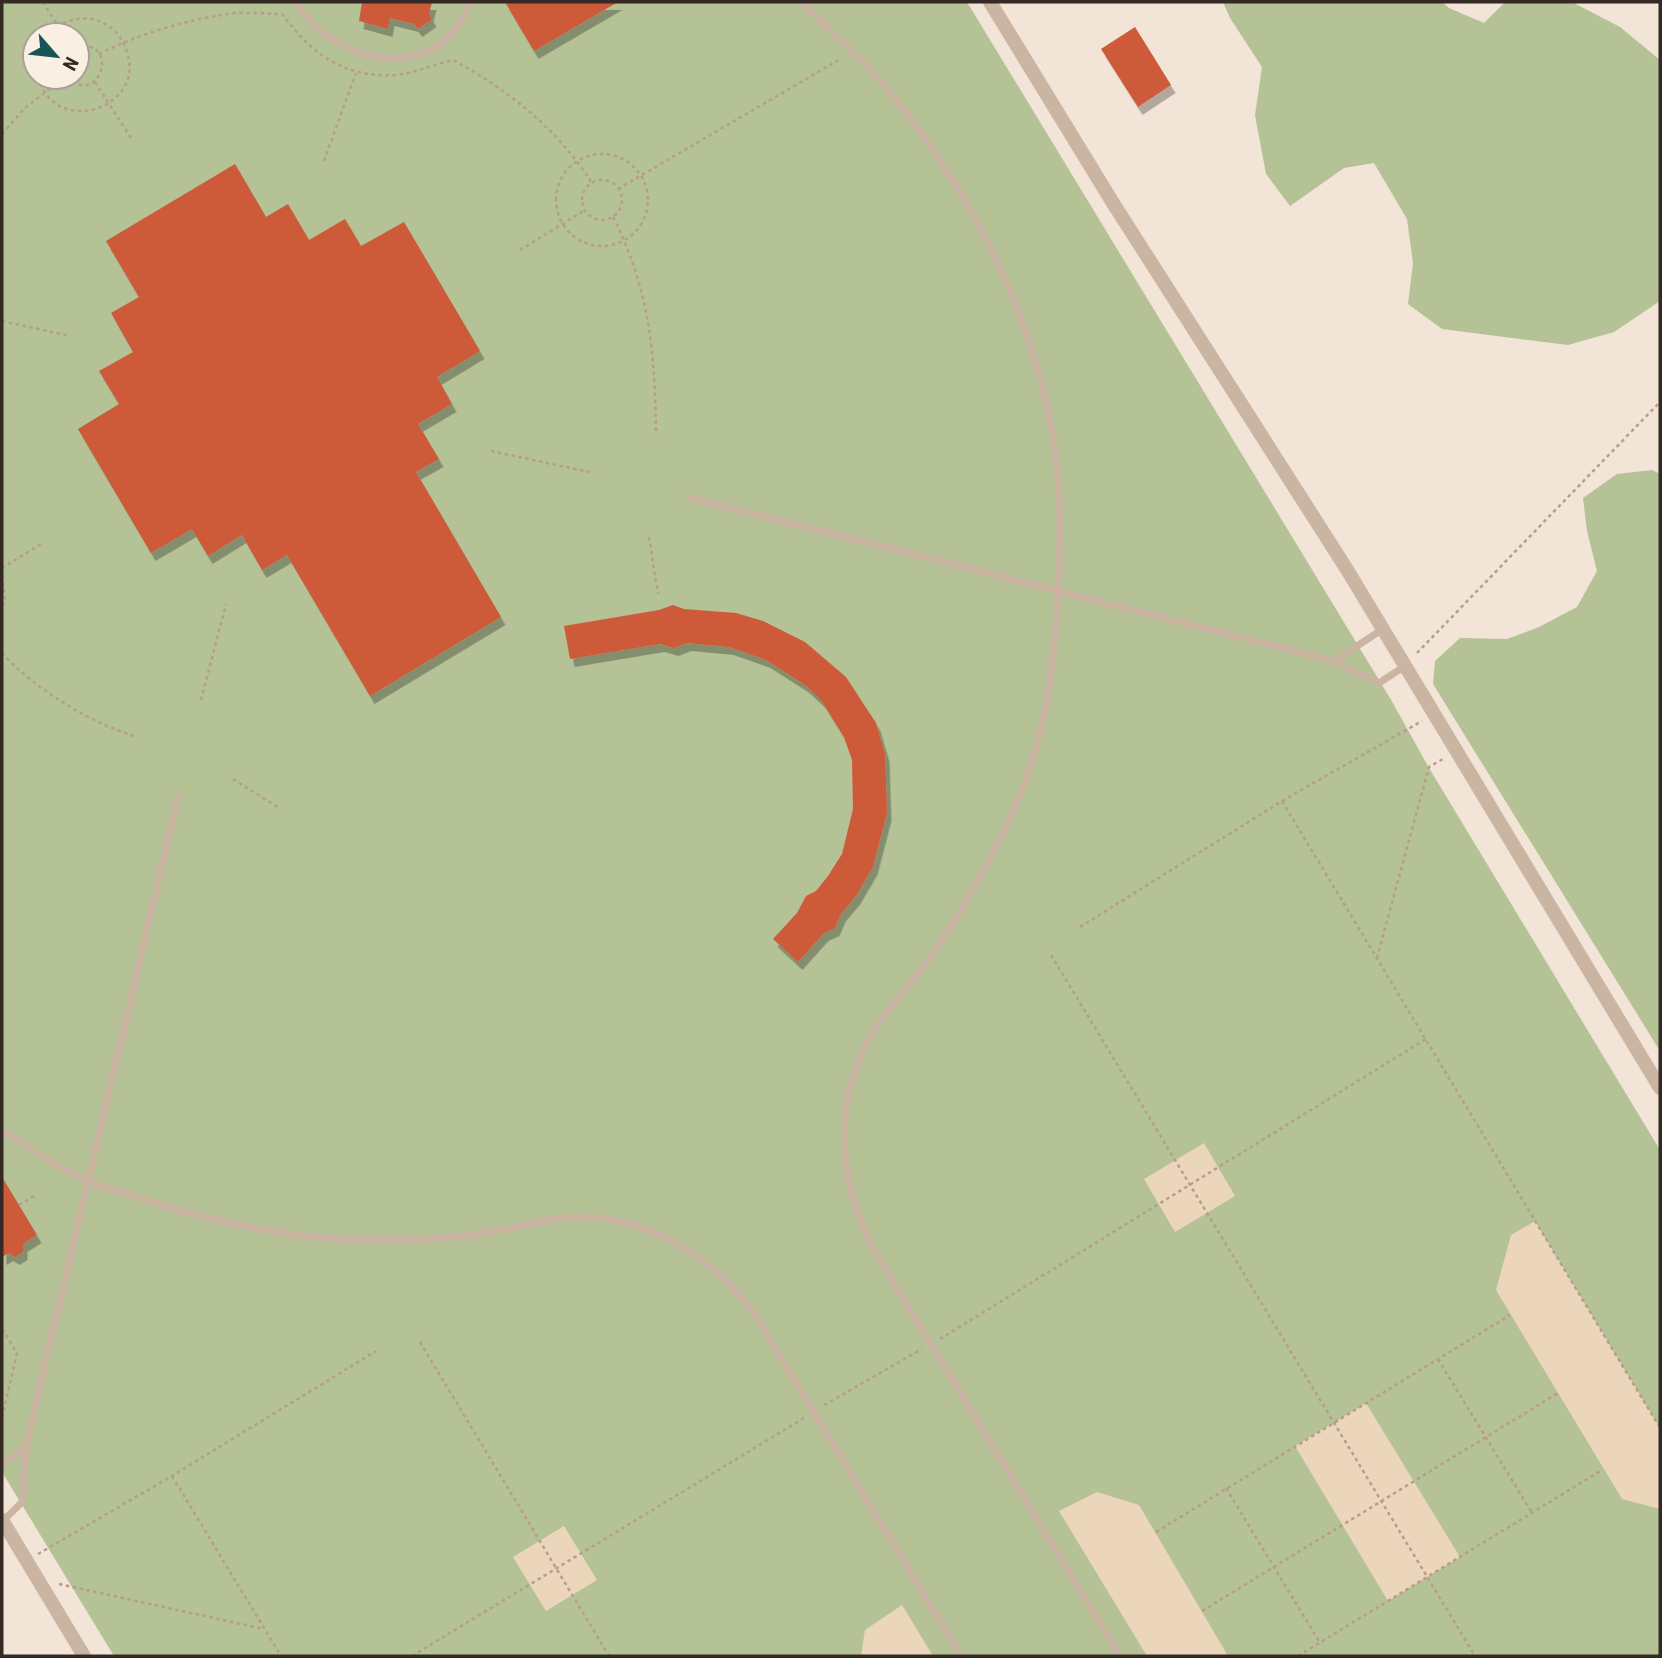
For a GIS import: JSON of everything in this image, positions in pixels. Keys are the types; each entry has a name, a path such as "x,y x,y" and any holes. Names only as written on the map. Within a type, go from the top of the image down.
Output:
{"street":[{"path":"990,2 1113,203 1383,629 1660,1088"},
{"path":"2,1520 84,1656"}],"lane":[{"path":"297,2 307,19 335,42 362,53 395,57 417,55 442,44 460,22 471,2"},
{"path":"802,2 888,89 930,145 970,207 1009,287 1040,380 1056,458 1062,535 1056,641 1050,686 1039,734 1017,803 986,867 952,925 872,1034 854,1074 845,1112 843,1148 849,1186 858,1217 872,1247 1120,1656"},
{"path":"688,497 1334,661 1379,683 1405,666"},
{"path":"1334,661 1383,629"},
{"path":"2,1520 22,1502 26,1446 178,796"},
{"path":"2,1130 88,1181 177,1211 263,1229 336,1238 405,1241 473,1235 575,1217 607,1219 656,1233 686,1249 716,1270 742,1295 961,1656"},
{"path":"2,1466 26,1446"}],"path":[{"path":"43,2 55,21"},
{"path":"99,54 123,42 230,13 282,14 300,39 324,58 356,73 397,75 453,60 484,76 545,125 578,160 593,183"},
{"path":"2,134 24,109 44,92 67,110 81,112 96,110 119,95 130,69 123,42 116,32 94,20 82,18 72,21"},
{"path":"91,48 99,54 103,66 99,77 91,83"},
{"path":"618,189 853,52"},
{"path":"324,161 356,73"},
{"path":"94,82 131,138"},
{"path":"613,154 634,166 641,175 649,199 647,211 643,223 625,240 614,245 590,245 569,233 562,224 557,213 557,189 561,178 578,160 589,155 613,154"},
{"path":"610,182 618,189 622,201 613,216 607,219 594,218 585,210 584,192 593,183 610,182"},
{"path":"520,250 585,210"},
{"path":"613,216 625,240 644,299 652,341 656,435"},
{"path":"2,321 66,335"},
{"path":"1405,666 1660,402"},
{"path":"491,451 594,473"},
{"path":"649,537 658,594"},
{"path":"2,568 41,544"},
{"path":"2,575 5,596 2,610"},
{"path":"201,700 226,604"},
{"path":"2,653 37,685 79,711 137,737"},
{"path":"1080,927 1282,801 1434,714"},
{"path":"1377,958 1429,768 1457,751"},
{"path":"233,779 279,808"},
{"path":"1282,801 1660,1428"},
{"path":"1051,955 1475,1656"},
{"path":"412,1656 931,1344 1426,1039"},
{"path":"19,1205 34,1196"},
{"path":"1156,1532 1510,1315"},
{"path":"2,1329 17,1353 2,1418"},
{"path":"420,1342 609,1656"},
{"path":"26,1561 172,1476 376,1351"},
{"path":"1438,1359 1532,1513"},
{"path":"1202,1611 1558,1393"},
{"path":"1298,1656 1602,1470"},
{"path":"172,1476 281,1656"},
{"path":"1226,1488 1320,1643"},
{"path":"37,1579 264,1629"}],"green space":[{"path":"2,2 967,2 1390,698 1429,768 1660,1150 1660,1656 114,1656 2,1472"},
{"path":"1223,2 1442,2 1449,8 1484,23 1505,2 1572,2 1620,27 1660,60 1660,301 1614,332 1568,345 1442,329 1408,304 1413,263 1407,219 1374,163 1344,168 1290,206 1266,174 1255,115 1262,67 1230,18"},
{"path":"1652,470 1660,474 1660,1051 1433,684 1435,661 1460,638 1507,639 1539,627 1577,607 1597,571 1587,531 1583,498 1617,474"}],"shaded area":[{"path":"1204,1143 1235,1196 1175,1232 1144,1179"},
{"path":"1535,1221 1660,1428 1660,1509 1622,1499 1496,1290 1511,1235"},
{"path":"1366,1403 1460,1557 1388,1601 1295,1446"},
{"path":"1097,1492 1139,1505 1228,1656 1147,1656 1059,1511"},
{"path":"564,1526 597,1580 546,1611 513,1557"},
{"path":"902,1605 933,1656 861,1656 865,1630"}],"building":[{"path":"362,2 432,2 429,14 432,19 418,29 414,24 390,18 388,29 359,21"},
{"path":"505,2 618,2 534,51"},
{"path":"1135,27 1171,85 1138,107 1101,49"},
{"path":"235,164 266,217 288,204 309,240 345,219 361,246 404,222 480,351 437,377 452,404 418,424 439,459 416,472 501,617 370,696 287,555 262,570 242,535 208,556 192,529 151,553 78,429 119,404 99,371 133,352 111,313 139,297 106,241"},
{"path":"673,605 684,609 736,613 763,621 805,642 846,677 876,723 885,754 887,813 873,867 856,896 841,914 835,928 824,933 798,962 773,939 797,913 806,896 816,891 842,854 853,809 852,760 844,737 821,700 805,685 766,660 729,647 687,643 674,648 660,644 570,659 564,626 659,610"},
{"path":"2,1177 37,1235 23,1244 23,1252 15,1257 9,1253 2,1257"}]}
